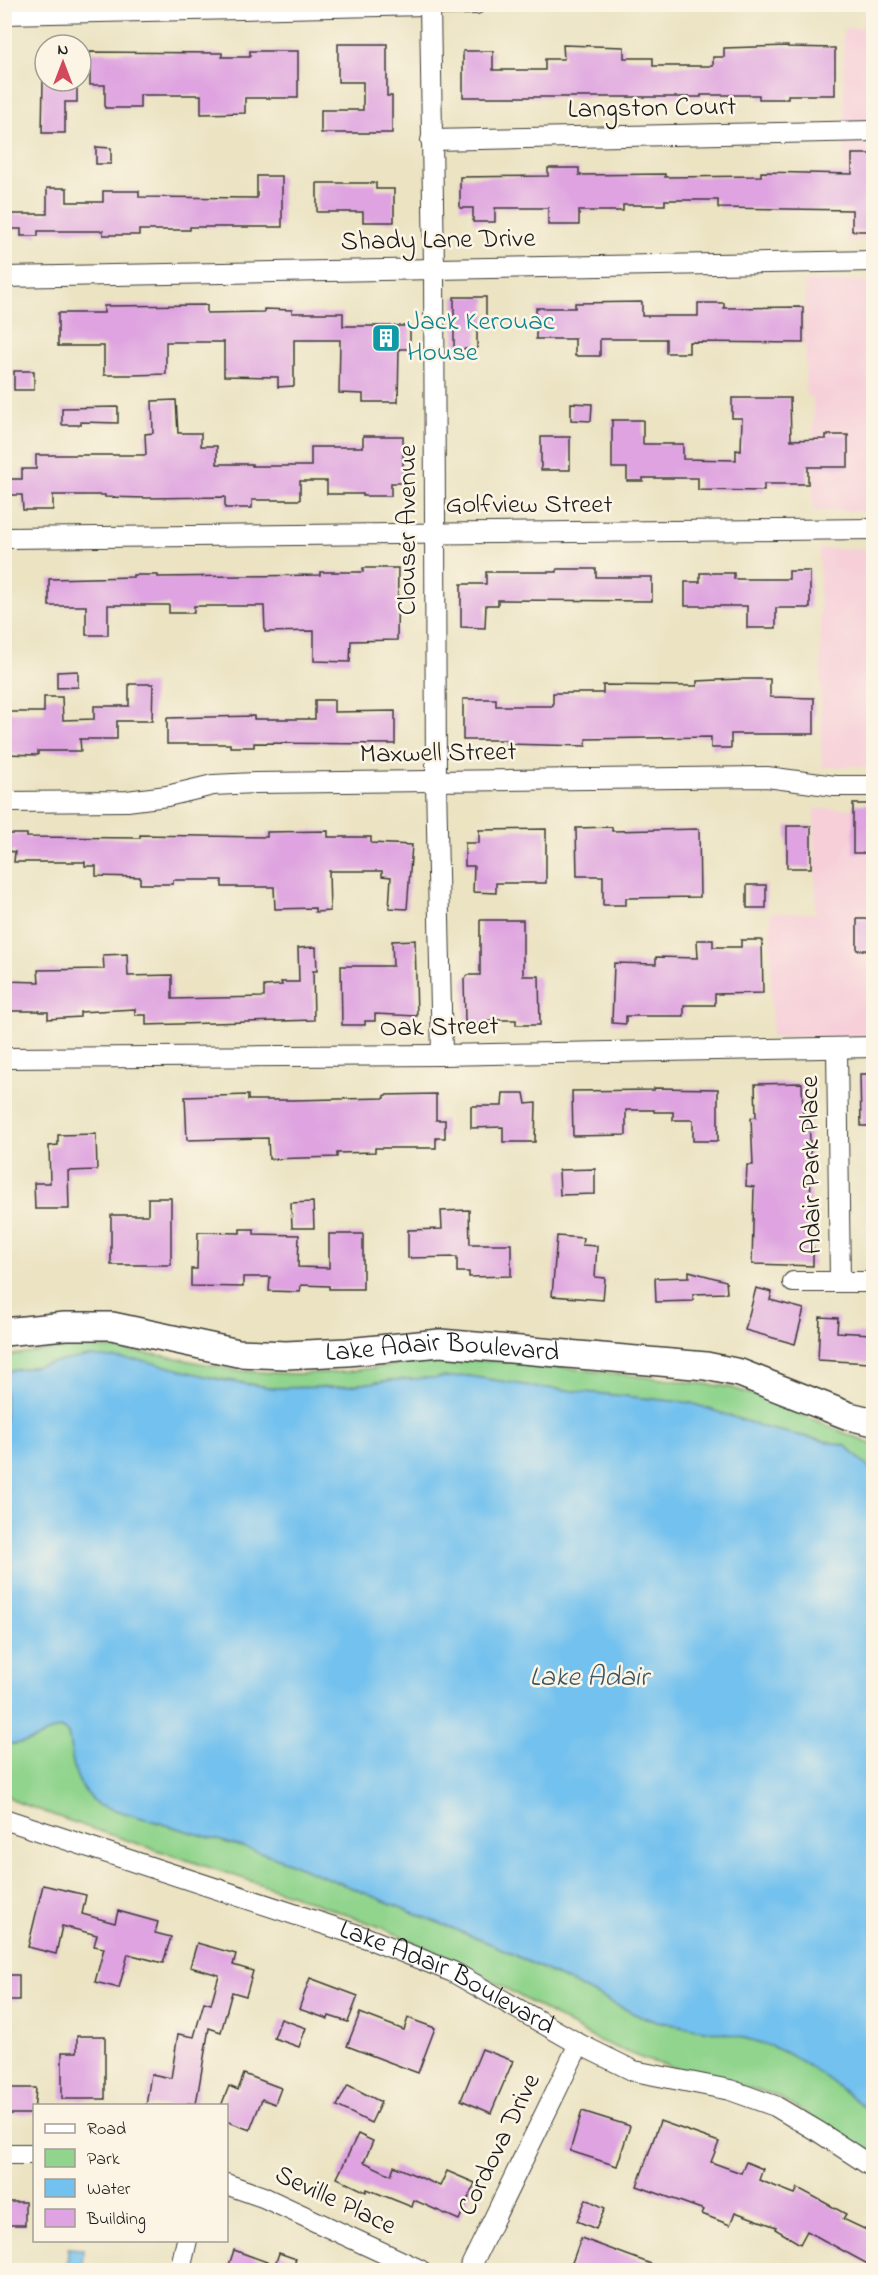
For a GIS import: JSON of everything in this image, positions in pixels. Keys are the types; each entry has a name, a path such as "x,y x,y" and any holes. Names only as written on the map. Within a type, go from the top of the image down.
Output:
{"street":[{"path":"4,14 476,4"},
{"name":"Clouser Avenue","path":"430,5 434,268 436,782 442,1055"},
{"name":"Langston Court","path":"431,140 873,131"},
{"name":"Shady Lane Drive","path":"4,276 873,261"},
{"name":"Golfview Street","path":"4,538 873,529"},
{"name":"Maxwell Street","path":"4,802 127,801 167,796 213,785 255,783 767,777 835,786 873,786"},
{"name":"Oak Street","path":"4,1058 442,1055 873,1047"},
{"name":"Adair Park Place","path":"837,1048 840,1282"},
{"path":"793,1282 873,1282"},
{"name":"Lake Adair Boulevard","path":"5,1332 65,1326 112,1326 238,1353 286,1355 337,1353 440,1343 706,1366 740,1373 849,1416 873,1422"},
{"name":"Lake Adair Boulevard","path":"4,1819 367,1938 453,1971 579,2044 634,2071 730,2090 775,2106 819,2132 873,2169"},
{"name":"Cordova Drive","path":"469,2271 579,2044"},
{"path":"4,2154 33,2154"},
{"name":"Seville Place","path":"228,2185 263,2197 420,2271"},
{"path":"180,2271 188,2242"}],"shaded area":[{"path":"873,27 873,241 846,241 843,28"},
{"path":"805,281 873,281 873,511 813,511 813,397 806,396"},
{"path":"819,549 873,549 873,766 822,767"},
{"path":"873,808 873,1036 772,1037 770,913 816,913 814,809"}],"green space":[{"path":"106,1348 166,1356 238,1371 295,1374 345,1372 415,1362 467,1360 517,1362 729,1387 763,1398 873,1445 873,1472 846,1446 766,1428 691,1403 536,1387 469,1376 393,1380 339,1387 273,1388 89,1356 5,1372 5,1356 54,1349"},
{"path":"60,1728 68,1733 73,1764 79,1780 98,1805 273,1856 496,1946 639,2016 747,2039 782,2051 818,2072 873,2114 873,2154 775,2095 646,2060 595,2039 465,1965 383,1928 290,1894 84,1826 17,1802 5,1794 4,1744 30,1741"}],"water":[{"name":"Lake Adair","path":"89,1356 146,1361 221,1380 273,1388 339,1387 393,1380 469,1376 536,1387 691,1403 766,1428 846,1446 873,1472 873,2114 806,2064 765,2044 639,2016 496,1946 273,1856 98,1805 89,1797 79,1781 73,1764 68,1733 60,1728 30,1741 5,1744 5,1372"},
{"path":"68,2248 83,2249 82,2270 67,2270"}],"building":[{"path":"338,44 387,44 387,96 392,96 392,133 321,133 321,110 363,110 363,82 338,82"},
{"path":"563,45 624,47 624,58 653,58 653,66 713,66 713,57 724,57 724,48 788,46 835,48 835,95 788,95 788,99 759,99 759,95 463,97 463,51 493,51 493,70 545,70 545,59 564,59"},
{"path":"250,51 298,51 298,98 245,98 245,113 201,114 201,95 140,95 140,108 105,108 105,85 93,85 93,52 222,53 222,57 250,57"},
{"path":"43,93 77,93 77,102 65,102 65,133 42,133"},
{"path":"96,147 111,148 111,164 96,164"},
{"path":"852,154 873,154 873,231 852,231 852,210 718,208 718,200 665,200 665,205 623,205 623,211 579,211 579,225 548,225 548,208 495,208 495,222 473,222 473,208 460,208 460,177 548,176 548,168 579,168 579,175 665,174 665,177 761,176 761,172 852,174"},
{"path":"257,176 282,176 282,227 190,227 190,230 139,230 139,235 103,235 103,231 38,231 38,236 21,236 21,229 4,229 4,214 47,214 47,188 67,188 67,202 103,202 103,191 139,191 139,197 257,198"},
{"path":"317,183 376,183 376,189 394,189 394,222 363,222 363,212 317,212"},
{"path":"454,297 486,297 486,327 477,327 477,349 454,349"},
{"path":"642,302 642,316 698,316 698,303 724,303 724,308 803,307 803,343 689,342 689,353 666,353 666,339 600,339 600,356 575,356 575,339 536,339 536,308 575,308 575,303"},
{"path":"207,305 207,313 264,312 264,309 292,310 292,313 343,313 343,326 410,326 410,349 399,349 398,402 363,402 363,394 339,393 340,340 294,340 294,386 278,387 278,377 224,376 224,342 166,342 166,374 133,375 104,375 104,346 58,346 58,313 104,313 104,306"},
{"path":"14,371 34,371 34,390 14,390"},
{"path":"732,398 790,398 791,440 826,439 826,435 848,435 848,467 808,467 808,484 764,484 764,491 698,490 698,478 643,478 643,481 627,481 627,468 612,468 612,420 643,420 643,444 683,444 683,459 736,460 736,450 741,451 742,418 732,418"},
{"path":"176,400 178,433 201,433 201,446 217,446 217,464 311,466 311,447 363,447 363,436 403,436 403,483 391,483 391,496 363,496 363,494 327,494 327,481 300,481 300,500 252,500 252,508 225,508 225,497 147,498 53,495 53,510 23,510 22,495 4,495 4,479 22,479 22,469 36,469 36,455 146,455 145,434 153,433 152,401"},
{"path":"571,403 592,404 591,421 571,420"},
{"path":"118,407 118,423 81,422 81,425 62,425 62,408"},
{"path":"541,437 570,437 570,470 541,470"},
{"path":"363,568 398,568 397,640 351,641 350,662 314,661 314,631 265,632 264,606 194,606 194,613 169,613 169,605 108,605 108,635 86,635 86,606 49,606 49,579 133,577 133,575 158,575 158,577 320,575 320,572 363,572"},
{"path":"557,569 596,569 596,577 652,577 652,601 498,600 498,605 486,605 485,628 461,627 461,584 486,584 486,572 557,572"},
{"path":"789,571 810,571 810,608 776,608 776,628 747,628 747,606 685,606 685,582 700,582 700,573 734,573 734,579 789,579"},
{"path":"78,671 78,687 57,688 57,672"},
{"path":"770,679 770,697 814,698 814,734 731,734 731,748 711,748 711,737 586,739 586,746 506,744 506,740 463,740 463,699 496,699 496,706 553,706 553,693 603,693 603,685 697,686 697,681"},
{"path":"129,684 153,684 152,721 117,721 117,739 80,739 81,751 38,751 38,755 4,754 4,712 44,712 44,697 62,697 63,720 94,719 94,706 129,706"},
{"path":"315,700 334,700 334,712 395,711 395,744 254,743 254,747 230,747 230,744 167,744 167,718 254,716 254,719 315,719"},
{"path":"853,804 873,804 873,853 853,853"},
{"path":"787,826 811,826 811,868 787,868"},
{"path":"612,827 612,831 699,829 700,897 626,898 626,905 603,905 603,876 577,876 576,828"},
{"path":"546,829 546,883 496,883 496,893 473,892 474,866 465,866 465,843 479,843 479,830"},
{"path":"328,831 328,837 371,837 371,843 412,845 407,909 389,908 391,877 382,876 382,871 329,871 330,911 315,912 315,908 275,909 274,887 222,887 222,880 173,880 173,884 140,884 140,877 96,876 96,866 85,866 85,862 14,862 15,852 8,851 8,834 27,834 27,837 140,838 140,835 267,837 267,832"},
{"path":"747,885 766,885 766,908 747,908"},
{"path":"857,919 873,919 873,950 857,950"},
{"path":"480,920 523,920 523,976 539,976 540,1025 516,1025 516,1020 488,1020 488,1024 477,1024 472,1028 465,1021 464,979 468,975 480,975"},
{"path":"415,940 417,1016 375,1014 375,1021 365,1021 365,1025 342,1025 341,966 393,966 392,941"},
{"path":"697,940 713,940 713,947 741,947 741,940 762,940 763,993 715,994 715,1005 684,1005 684,1016 626,1016 626,1024 612,1023 614,963 656,964 656,957 698,958"},
{"path":"316,947 317,971 313,971 314,1020 146,1025 146,1015 135,1015 135,1009 80,1012 80,1017 48,1019 48,1012 4,1011 4,981 39,982 38,970 104,969 103,955 127,954 128,976 172,975 172,999 264,997 264,986 282,985 281,982 299,982 298,948"},
{"path":"860,1074 873,1074 873,1126 861,1126"},
{"path":"802,1083 803,1116 809,1116 811,1170 809,1247 813,1247 813,1266 752,1264 754,1187 746,1186 747,1165 753,1165 751,1118 756,1117 755,1084"},
{"path":"654,1088 718,1089 718,1141 693,1141 693,1120 673,1120 673,1112 654,1112 654,1110 626,1110 626,1135 573,1136 572,1091 654,1090"},
{"path":"503,1093 524,1093 526,1104 536,1103 535,1142 503,1142 503,1127 471,1128 471,1106 502,1106"},
{"path":"436,1094 436,1120 445,1120 445,1138 436,1138 436,1148 375,1148 375,1152 337,1153 337,1157 269,1159 268,1138 187,1140 185,1097 248,1095 248,1100 292,1100 385,1098 385,1095"},
{"path":"96,1134 97,1170 68,1171 69,1209 35,1209 34,1183 50,1183 49,1146 58,1145 58,1135"},
{"path":"595,1169 595,1194 560,1195 559,1170"},
{"path":"148,1198 171,1198 171,1265 111,1265 111,1215 148,1215"},
{"path":"313,1202 314,1228 292,1228 291,1203"},
{"path":"469,1210 470,1244 511,1244 511,1276 469,1277 469,1272 457,1272 457,1257 408,1258 408,1230 442,1229 441,1211"},
{"path":"240,1229 254,1229 254,1234 299,1235 298,1267 329,1268 329,1234 363,1234 363,1289 329,1289 329,1286 301,1285 300,1292 269,1291 270,1277 243,1277 243,1287 191,1286 191,1269 197,1269 198,1232 240,1233"},
{"path":"557,1236 583,1238 582,1245 597,1246 595,1277 605,1278 603,1300 552,1296"},
{"path":"689,1271 726,1281 727,1293 693,1294 693,1301 656,1302 655,1278 689,1277"},
{"path":"756,1288 772,1292 770,1300 804,1309 795,1344 745,1330"},
{"path":"820,1317 838,1318 837,1332 871,1334 870,1363 818,1360"},
{"path":"43,1885 86,1895 82,1914 115,1923 118,1911 158,1922 155,1933 171,1937 163,1963 128,1954 119,1988 95,1982 104,1948 94,1946 97,1935 62,1926 56,1954 28,1947"},
{"path":"197,1943 236,1954 233,1965 253,1971 246,1996 232,1992 221,2032 209,2028 196,2104 146,2104 151,2074 171,2078 178,2034 194,2037 204,2002 211,2004 219,1975 190,1967"},
{"path":"4,1975 19,1975 19,2000 4,2000"},
{"path":"310,1978 358,1996 348,2022 329,2016 328,2019 299,2009"},
{"path":"360,2013 404,2030 408,2018 435,2028 418,2073 347,2046"},
{"path":"281,2019 306,2028 299,2047 274,2038"},
{"path":"77,2036 105,2036 105,2099 62,2099 62,2052 77,2052"},
{"path":"482,2049 513,2061 491,2113 461,2100"},
{"path":"244,2074 281,2088 275,2104 262,2099 250,2130 228,2122 228,2104 222,2104 229,2086 238,2090"},
{"path":"348,2085 381,2102 371,2123 337,2106"},
{"path":"4,2088 36,2088 33,2114 4,2114"},
{"path":"582,2111 630,2126 617,2166 570,2151"},
{"path":"660,2121 719,2142 711,2162 741,2173 746,2162 763,2169 759,2180 795,2194 798,2188 846,2214 843,2219 873,2233 873,2267 807,2231 800,2244 775,2229 776,2227 735,2212 730,2225 702,2214 704,2210 637,2186"},
{"path":"358,2134 373,2141 364,2162 391,2175 394,2166 440,2186 447,2171 475,2183 459,2220 414,2200 412,2207 367,2189 366,2192 337,2178"},
{"path":"586,2199 605,2208 596,2229 577,2221"},
{"path":"4,2202 25,2202 25,2225 4,2225"},
{"path":"581,2238 665,2269 665,2271 569,2271"},
{"path":"234,2250 275,2265 279,2253 296,2259 292,2271 227,2271"}],"place":[{"name":"Jack Kerouac House","path":"386,338"}]}
